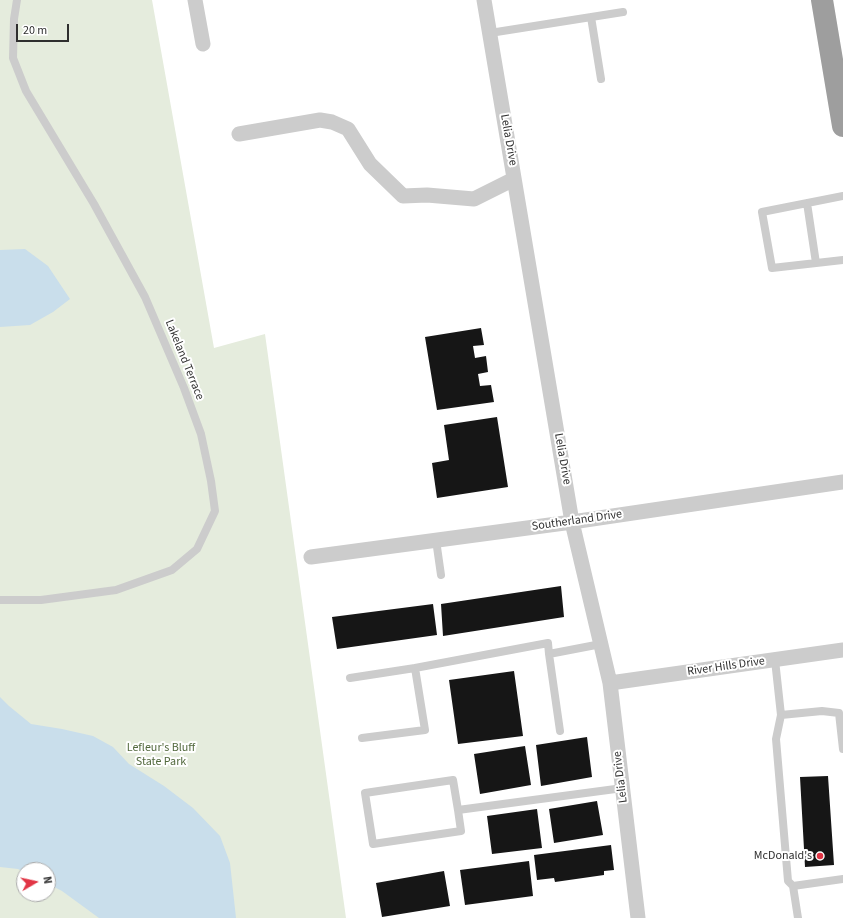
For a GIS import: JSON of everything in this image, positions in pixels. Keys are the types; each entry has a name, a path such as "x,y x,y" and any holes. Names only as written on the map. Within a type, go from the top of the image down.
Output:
{"highway":[{"path":"822,0 835,27 843,126"}],"street":[{"path":"195,0 203,44"},
{"name":"Lelia Drive","path":"484,0 572,522 610,683 638,918"},
{"path":"239,134 320,120 332,122 348,129 370,164 403,196 427,195 474,199 514,178"},
{"name":"Southerland Drive","path":"311,557 572,522 843,482"},
{"name":"River Hills Drive","path":"610,683 843,650"}],"lane":[{"name":"Lakeland Terrace","path":"0,600 41,600 116,590 172,570 198,549 215,511 212,481 201,434 184,388 145,297 94,204 26,92 13,58 14,19 17,0"},
{"path":"490,33 623,12"},
{"path":"591,17 601,79"},
{"path":"843,196 762,212 772,268 843,260"},
{"path":"807,203 816,263"},
{"path":"436,540 441,575"},
{"path":"350,678 415,668 548,643 560,731"},
{"path":"549,654 601,644"},
{"path":"775,660 781,715 776,738 788,880 793,886 798,918"},
{"path":"362,738 425,730 415,668"},
{"path":"781,715 822,711 841,713 843,749"},
{"path":"453,780 458,810 461,831 373,844 365,793 453,780"},
{"path":"458,810 623,788"},
{"path":"793,886 843,879"}],"green space":[{"name":"Lefleur's Bluff State Park","path":"0,0 152,0 214,348 265,334 346,918 0,918"}],"water":[{"path":"25,249 48,266 70,299 53,312 30,325 0,327 0,250"},
{"path":"0,697 31,724 93,736 113,747 129,764 164,786 193,808 220,836 230,863 236,918 99,918 56,888 56,862 16,862 16,869 0,867"}],"building":[{"path":"481,328 484,345 473,346 475,358 486,356 488,372 478,374 480,386 491,385 494,402 437,410 425,337"},
{"path":"497,417 508,487 437,498 432,463 449,460 444,425"},
{"path":"561,586 564,617 443,636 441,604"},
{"path":"433,604 437,635 337,649 332,617"},
{"path":"514,671 523,736 458,744 449,680"},
{"path":"587,737 592,777 541,786 536,745"},
{"path":"525,746 531,785 480,794 474,754"},
{"path":"828,776 834,865 805,867 800,777"},
{"path":"597,801 603,835 554,843 549,809"},
{"path":"537,809 542,848 492,854 487,816"},
{"path":"611,845 614,870 604,871 604,875 555,882 554,878 537,880 534,855"},
{"path":"529,861 533,896 465,905 460,870"},
{"path":"444,871 450,906 382,917 376,883"}],"place":[{"name":"McDonald's","path":"820,856"}]}
